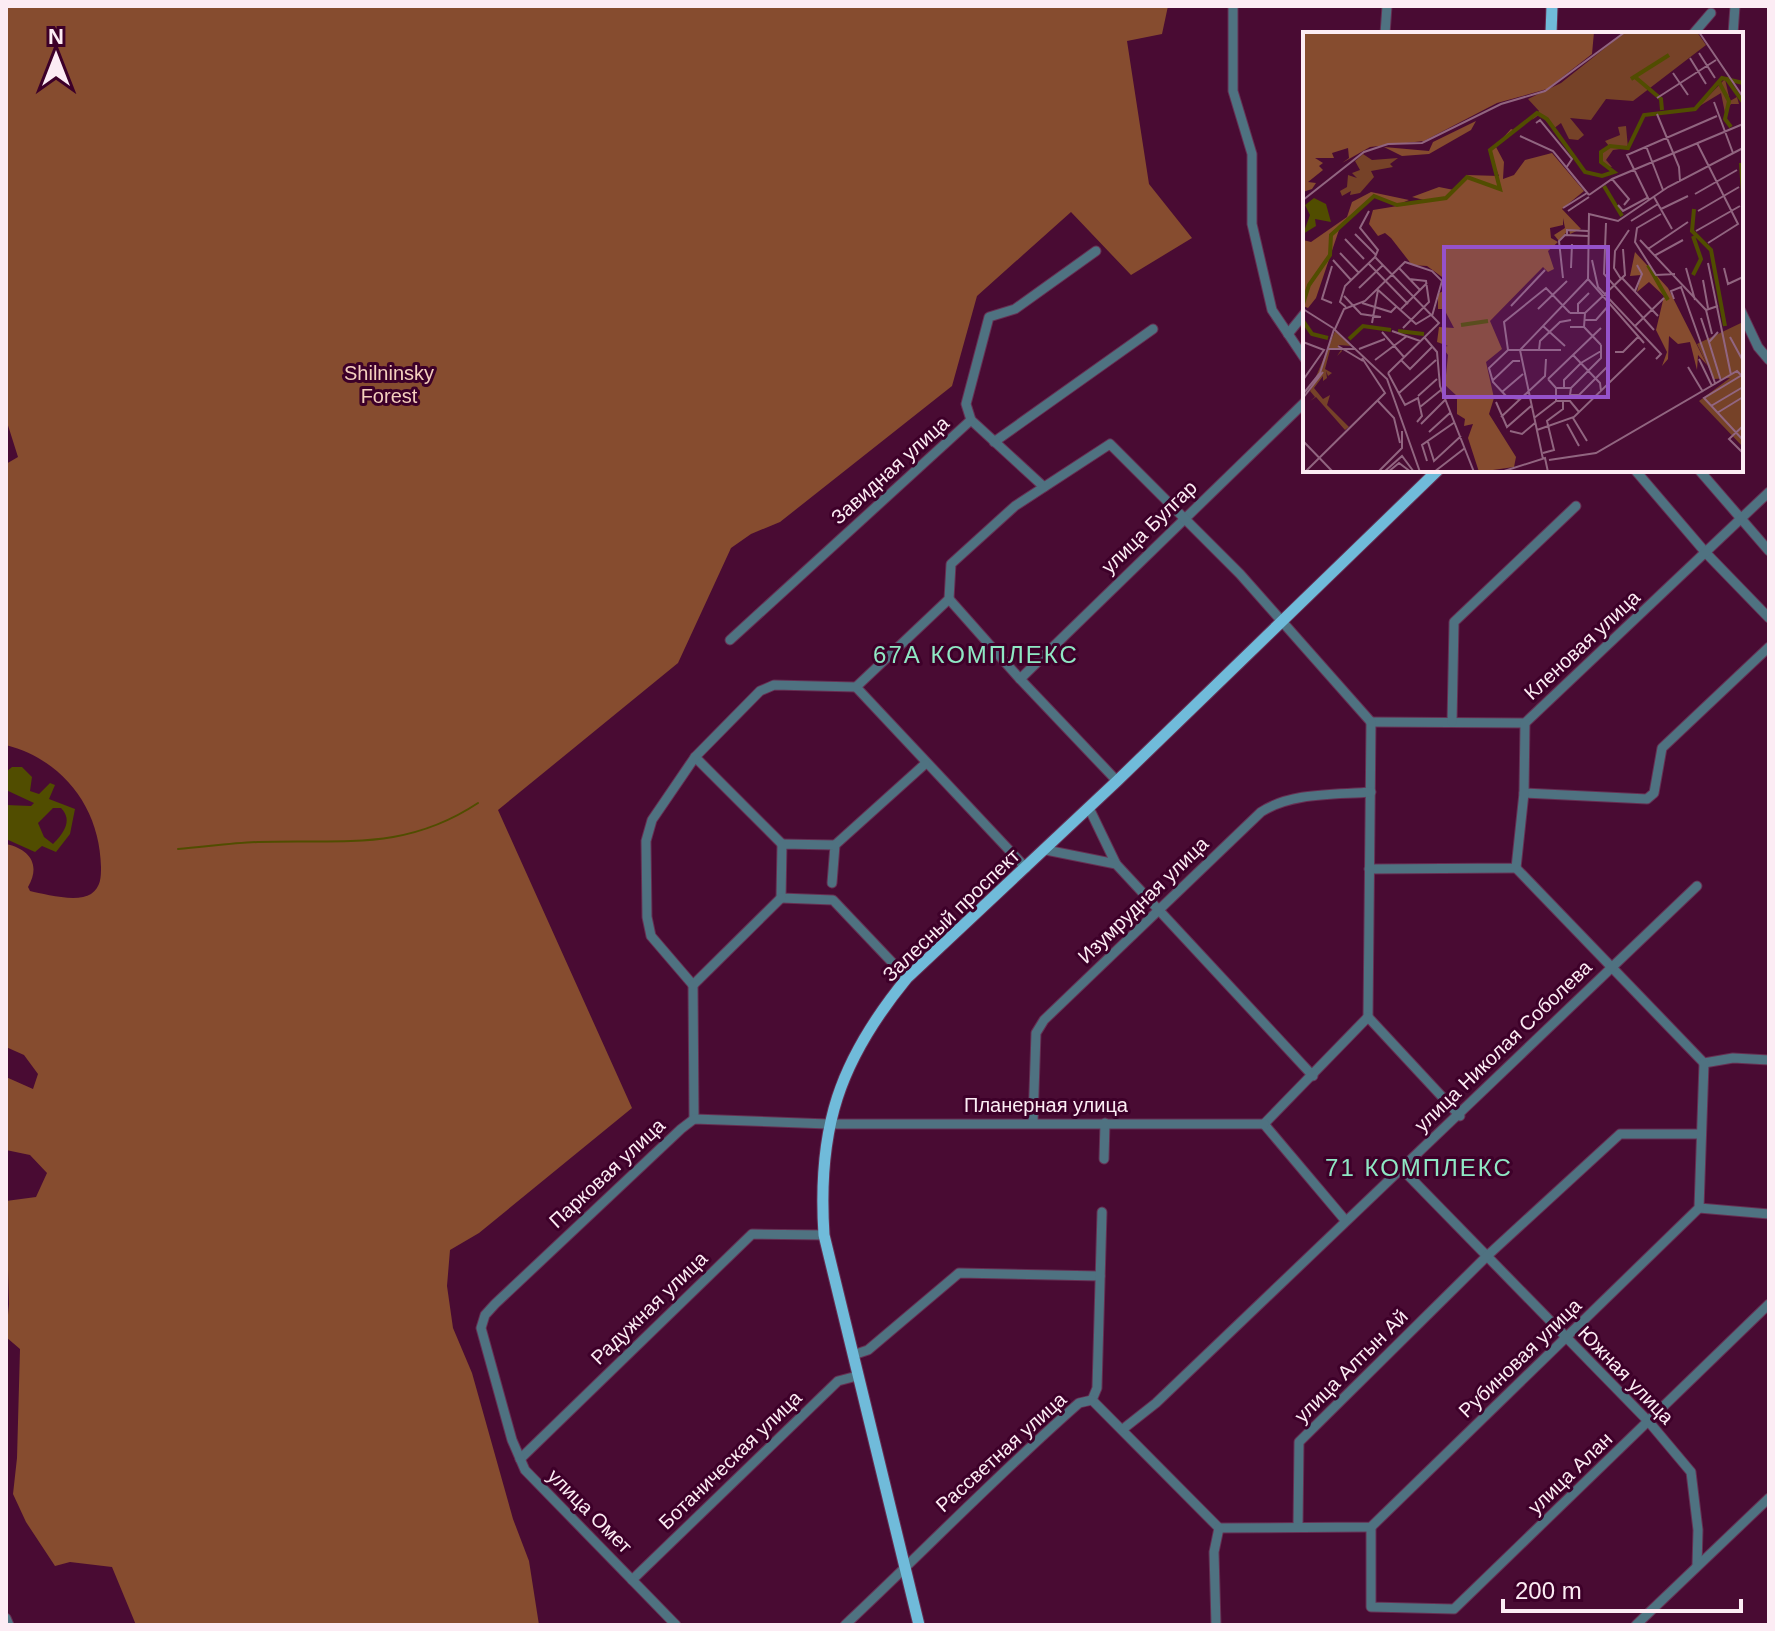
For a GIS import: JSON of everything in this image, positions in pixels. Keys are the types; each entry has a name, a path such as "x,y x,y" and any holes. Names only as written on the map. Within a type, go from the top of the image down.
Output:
{"main road":[{"path":"1551,32 1552,6"},
{"name":"Залесный проспект","path":"919,1625 824,1235 821,1190 828,1124 844,1076 882,1010 907,978 1046,850 1436,472"}],"street":[{"path":"1233,6 1233,91 1252,154 1252,224 1272,310 1303,356"},
{"path":"1385,32 1387,6"},
{"path":"1733,32 1735,6"},
{"path":"1695,32 1711,13"},
{"name":"Завидная улица","path":"730,640 971,420 966,404 989,317 1015,309 1096,251"},
{"path":"1288,334 1303,315"},
{"path":"1743,315 1758,347 1769,360"},
{"path":"994,442 1153,329"},
{"name":"улица Булгар","path":"1020,679 1303,404"},
{"path":"971,420 1044,487"},
{"path":"694,1119 693,985 651,936 647,917 646,841 652,820 695,757 760,691 774,685 856,687 949,599 951,564 1015,506 1110,444 1240,574 1371,722 1368,1017 1264,1124 1345,1220"},
{"path":"1637,472 1706,553 1769,618"},
{"path":"1701,472 1769,551"},
{"name":"Кленовая улица","path":"1371,722 1525,723 1769,492"},
{"path":"1452,722 1454,622 1576,506"},
{"path":"949,599 1117,781"},
{"path":"1524,793 1647,799 1654,793 1662,748 1769,647"},
{"path":"856,687 925,764 1026,868"},
{"path":"1516,868 1524,793 1525,723"},
{"path":"695,757 782,844 835,845 925,764"},
{"name":"Изумрудная улица","path":"1033,1122 1036,1033 1044,1020 1261,812 1277,802 1371,792"},
{"path":"1089,808 1116,864 1313,1076"},
{"path":"693,985 781,898 782,844"},
{"path":"832,883 835,845"},
{"path":"1046,850 1116,864"},
{"path":"1369,869 1516,868 1704,1063 1699,1208 1769,1214"},
{"name":"улица Николая Соболева","path":"1123,1429 1156,1403 1345,1220 1460,1116 1610,967 1697,886"},
{"path":"781,898 833,900 907,978"},
{"path":"1368,1017 1460,1116"},
{"path":"1704,1063 1733,1058 1769,1060"},
{"name":"Парковая улица","path":"485,1315 694,1119 828,1124"},
{"path":"1104,1159 1105,1123"},
{"name":"Планерная улица","path":"828,1124 1264,1124"},
{"name":"улица Алтын Ай","path":"1298,1526 1299,1442 1487,1256 1620,1134 1701,1134"},
{"name":"Южная улица","path":"1401,1168 1649,1422 1691,1472 1698,1530 1697,1566"},
{"name":"Рубиновая улица","path":"1371,1527 1699,1208"},
{"name":"Рассветная улица","path":"845,1625 999,1473 1079,1403 1092,1400 1097,1388 1102,1212"},
{"name":"Радужная улица","path":"520,1459 752,1234 824,1235"},
{"path":"853,1355 868,1350 959,1273 1100,1276"},
{"name":"улица Алан","path":"1371,1527 1371,1607 1454,1609 1769,1304"},
{"name":"улица Омет","path":"485,1315 481,1328 488,1363 520,1459 535,1482 676,1625"},
{"name":"Ботаническая улица","path":"632,1580 838,1381 857,1376"},
{"path":"1092,1400 1219,1528 1371,1527"},
{"path":"1636,1625 1769,1498"},
{"path":"1216,1625 1214,1552 1219,1528"},
{"path":"6,1618 9,1625"}],"green space":[{"name":"Shilninsky Forest","path":"6,6 1168,6 1162,34 1127,41 1149,184 1192,238 1131,275 1071,212 977,296 952,386 780,522 751,534 731,548 678,663 498,810 632,1108 479,1233 450,1250 447,1286 453,1328 472,1373 513,1519 529,1561 539,1625 136,1625 112,1567 70,1562 55,1566 26,1522 13,1494 20,1349 6,1337 9,1304 6,1201 36,1197 47,1173 30,1155 6,1150 6,1077 33,1089 38,1074 24,1055 6,1047 6,844 21,850 31,859 33,872 28,887 30,891 60,897 85,897 99,885 101,867 94,826 75,790 45,762 6,745 6,464 18,457 6,419"}],"shaded area":[{"path":"12,767 22,767 32,777 30,791 39,794 50,783 55,785 49,799 75,809 70,834 56,852 42,846 35,852 6,839 6,805 31,806 34,803 6,790 6,772","holes":["53,808 61,808 67,823 53,844 44,837 38,823"]}],"waterway":[{"path":"178,849 248,843 371,840 398,836 451,819 478,803"}],"district":[{"name":"67А КОМПЛЕКС","path":"976,654"},
{"name":"71 КОМПЛЕКС","path":"1419,1167"}]}
